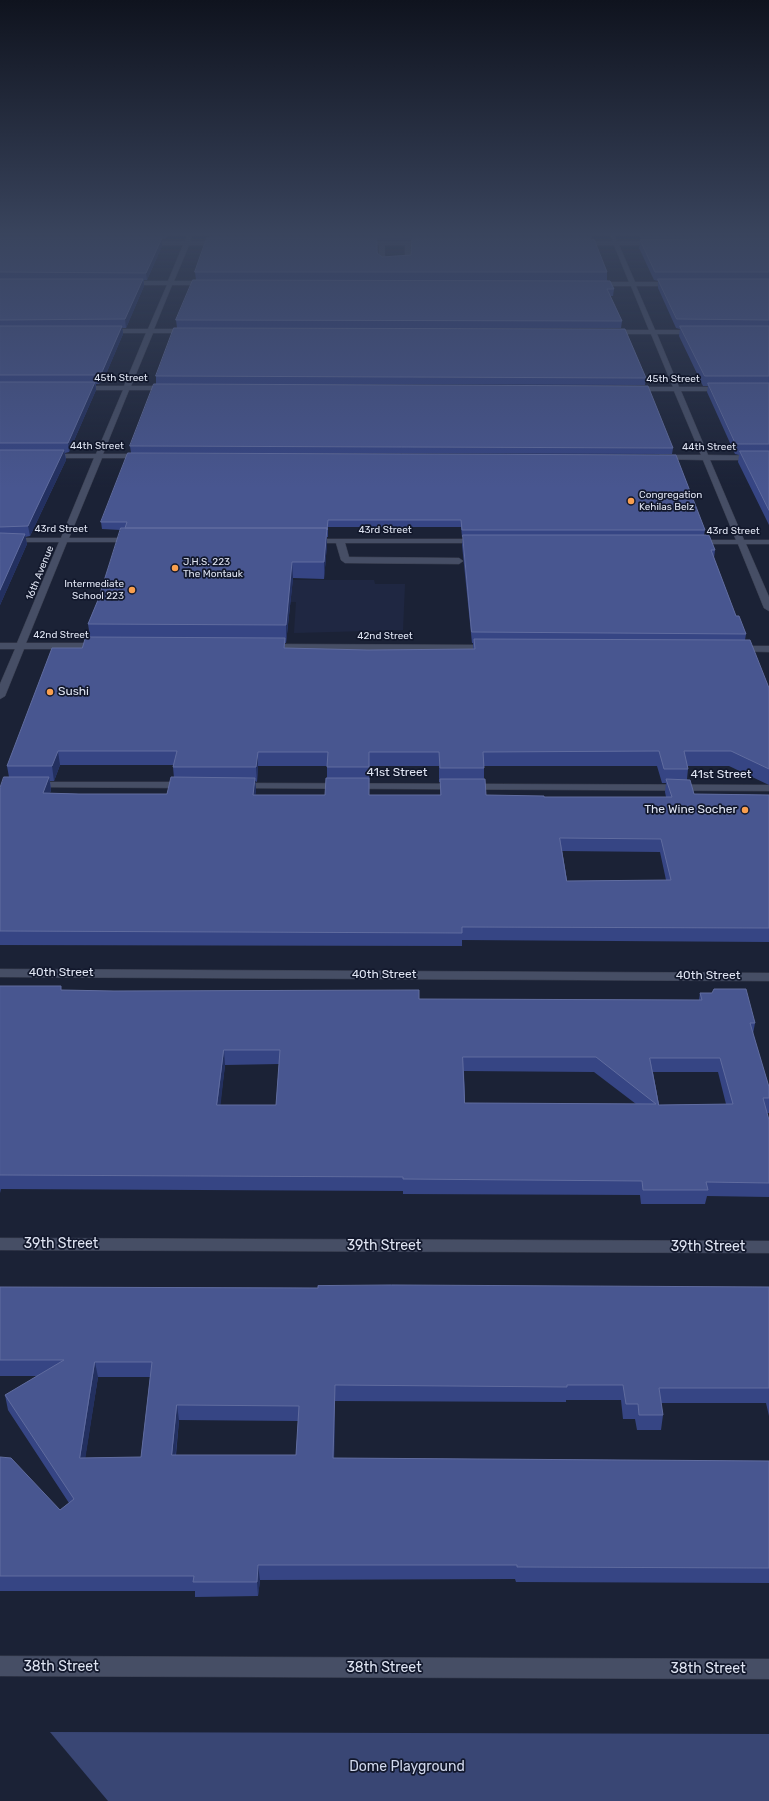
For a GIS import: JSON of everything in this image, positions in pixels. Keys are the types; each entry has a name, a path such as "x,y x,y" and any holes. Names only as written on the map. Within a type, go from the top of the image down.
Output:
{"street":[{"name":"16th Avenue","path":"0,696 155,320"},
{"path":"648,320 769,608"},
{"path":"100,331 196,331"},
{"path":"602,332 705,332"},
{"name":"45th Street","path":"76,388 174,388"},
{"name":"45th Street","path":"627,389 730,389"},
{"name":"44th Street","path":"38,456 148,456"},
{"name":"44th Street","path":"651,457 769,458"},
{"name":"43rd Street","path":"0,540 140,540"},
{"name":"43rd Street","path":"303,540 491,541"},
{"path":"340,541 345,560 459,561"},
{"name":"43rd Street","path":"690,542 769,542"},
{"name":"42nd Street","path":"0,646 109,646"},
{"name":"42nd Street","path":"259,647 503,648"},
{"path":"725,648 769,649"},
{"path":"24,785 199,786"},
{"name":"41st Street","path":"230,786 769,788"},
{"name":"40th Street","path":"0,973 769,977"},
{"name":"39th Street","path":"0,1244 769,1248"},
{"name":"38th Street","path":"0,1666 769,1669"}],"shaded area":[{"path":"162,580 374,580 375,584 405,584 403,630 294,633 296,602 156,601"}],"green space":[{"name":"Dome Playground","path":"50,1732 769,1734 769,1801 108,1801"}],"building":[{"path":"197,320 622,320 622,321"},
{"path":"0,326 122,326 102,372 98,375 0,375"},
{"path":"680,326 769,326 769,376 705,376"},
{"path":"174,328 625,329 646,378 156,376"},
{"path":"0,382 95,382 68,443 0,443"},
{"path":"708,383 769,383 769,444 736,444"},
{"path":"154,384 648,386 673,448 130,446"},
{"path":"0,450 64,450 28,526 0,527"},
{"path":"740,451 769,451 769,510"},
{"path":"128,453 676,455 705,530 462,530 461,520 328,520 327,530 327,528 125,528 127,522 101,522"},
{"path":"121,528 327,528 324,562 292,562 286,625 88,624 98,600"},
{"path":"0,533 25,534 0,590"},
{"path":"463,535 709,535 715,550 711,550 736,616 739,616 746,634 472,632"},
{"path":"86,637 285,638 284,648 368,650 475,649 474,639 750,640 769,688 769,769 731,751 684,751 688,769 664,769 659,751 483,752 484,768 440,768 439,752 369,752 369,767 327,767 328,752 258,752 256,767 173,767 177,751 58,751 52,766 7,766 52,648 82,648"},
{"path":"4,777 49,777 43,793 167,794 171,777 255,778 253,795 325,795 326,778 369,778 369,795 441,795 440,779 485,779 486,795 544,797 672,797 666,779 690,780 694,794 769,795 769,928 462,927 462,933 0,931 0,788","holes":["560,838 661,839 671,880 567,881"]},
{"path":"0,986 61,986 61,990 114,991 419,990 419,999 702,1000 700,993 712,993 714,989 746,989 755,1023 750,1023 769,1087 769,1098 763,1098 769,1120 769,1183 706,1182 708,1190 643,1190 642,1181 403,1179 403,1177 0,1175","holes":["224,1050 280,1050 276,1105 217,1105","463,1057 596,1057 656,1104 465,1103","650,1058 720,1058 733,1104 659,1105"]},
{"path":"318,1286 769,1287 769,1388 659,1388 663,1415 639,1415 638,1404 626,1404 623,1385 567,1385 567,1387 335,1385 333,1458 769,1461 769,1568 517,1567 517,1565 258,1565 257,1582 193,1582 194,1576 0,1576 0,1457 11,1458 60,1510 74,1499 5,1395 64,1360 0,1360 0,1287 318,1288","holes":["95,1362 152,1362 141,1457 80,1458","177,1405 299,1406 296,1455 172,1455"]}],"place":[{"name":"Congregation Kehilas Belz","path":"631,501"},
{"name":"J.H.S. 223 The Montauk","path":"175,568"},
{"name":"Intermediate School 223","path":"132,590"},
{"name":"Sushi","path":"50,692"},
{"name":"The Wine Socher","path":"745,810"}]}
